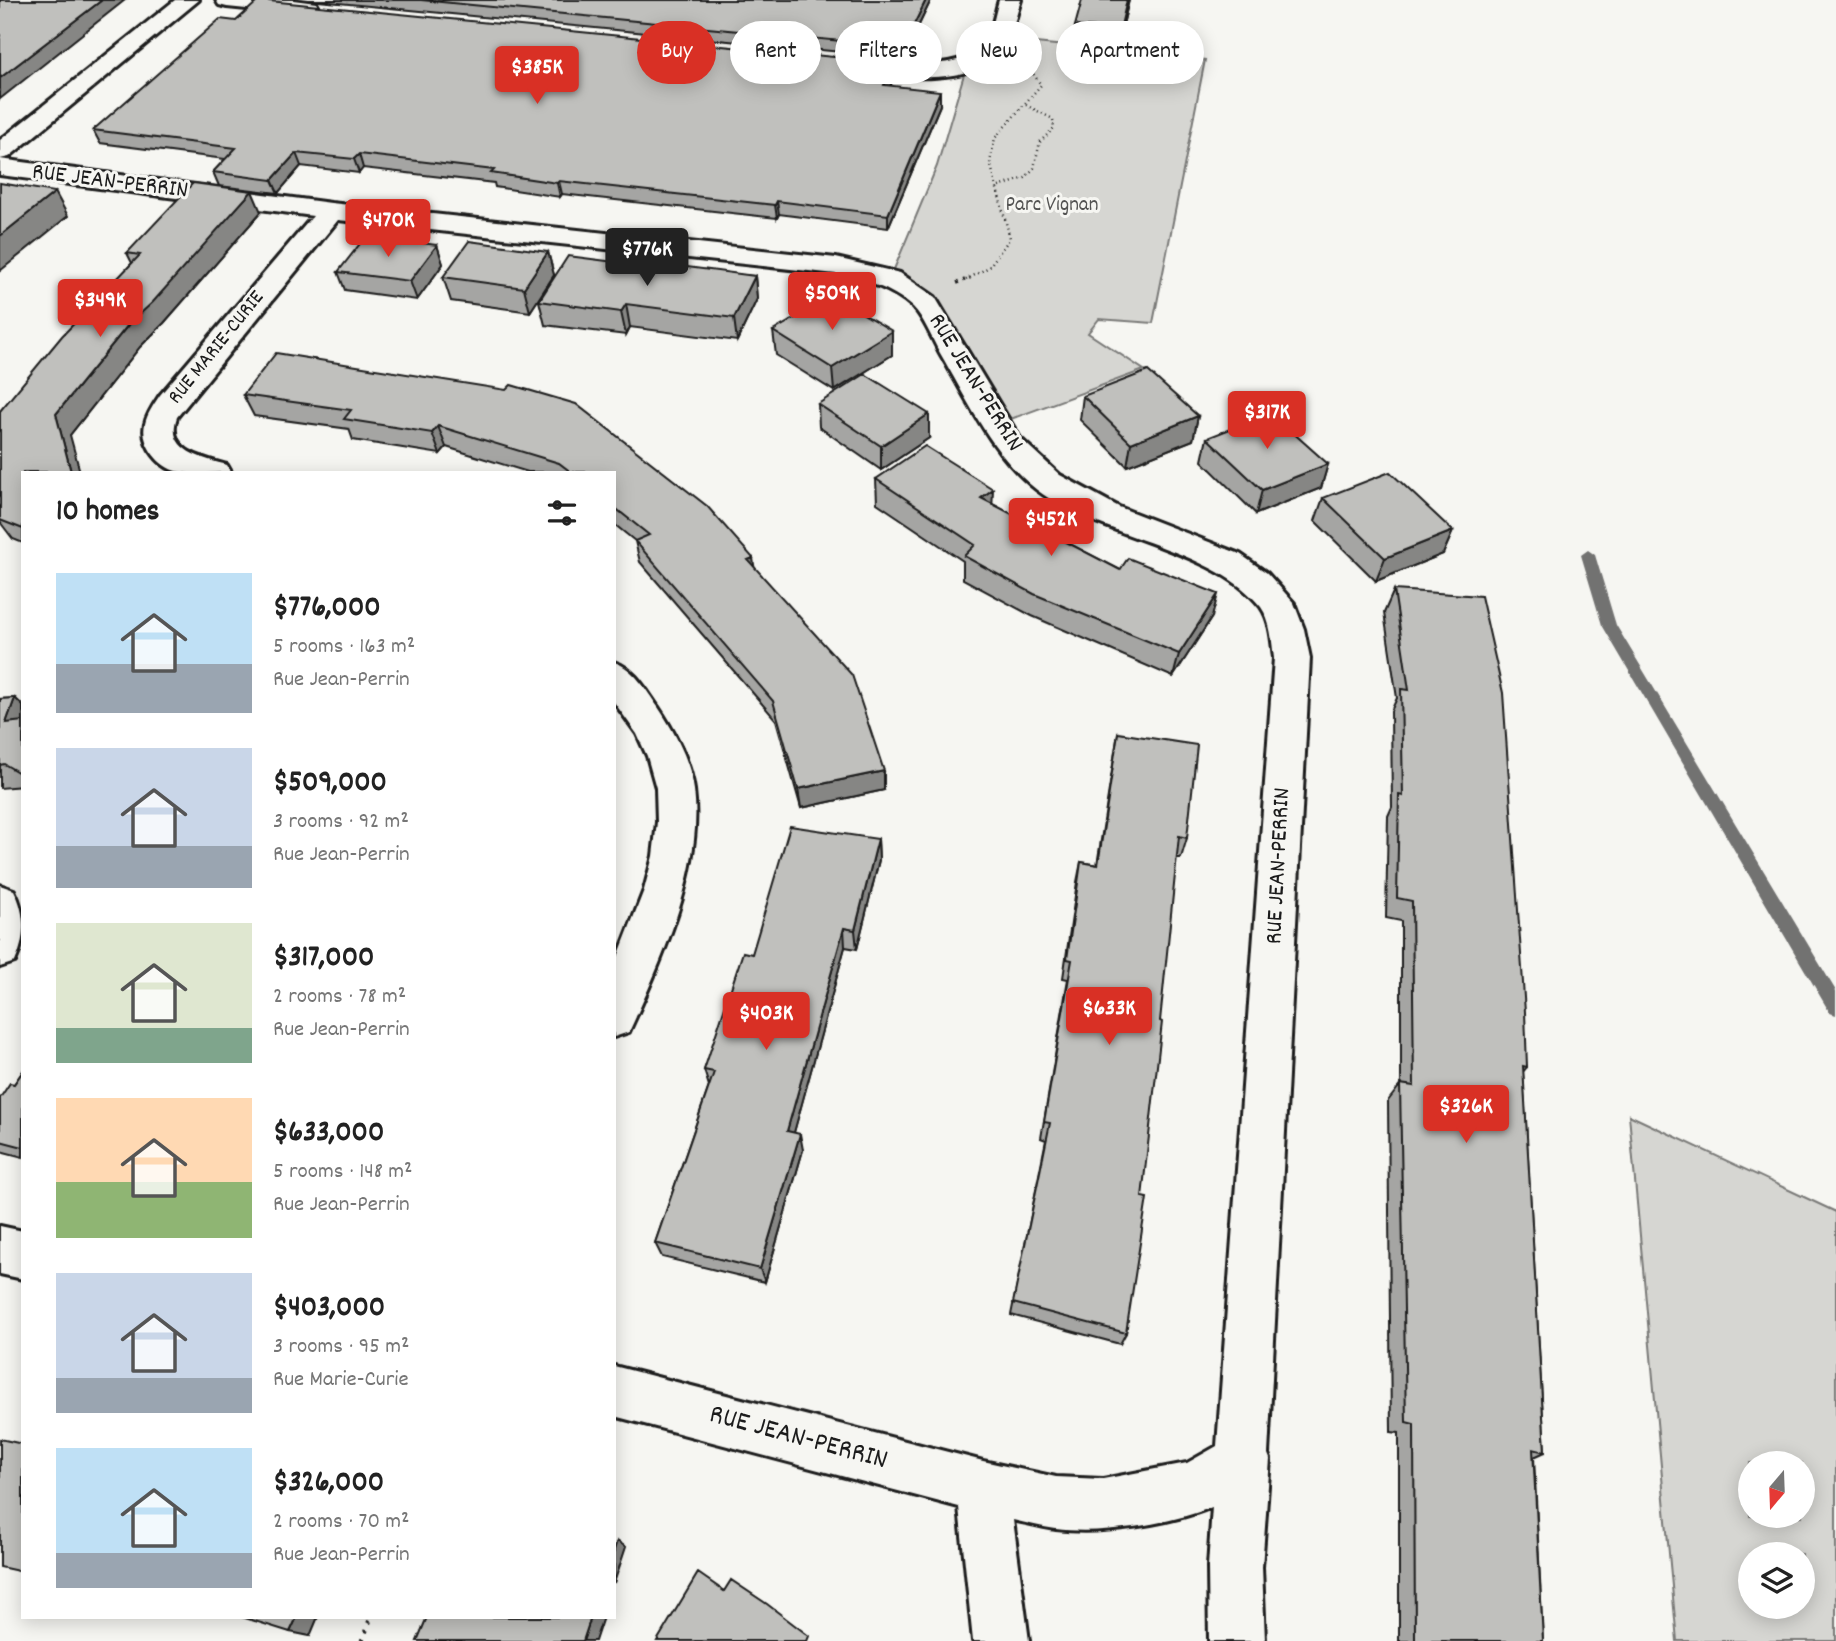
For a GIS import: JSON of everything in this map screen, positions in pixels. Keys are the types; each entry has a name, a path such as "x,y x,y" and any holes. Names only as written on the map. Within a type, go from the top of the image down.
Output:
{"street":[{"name":"RUE JEAN-PERRIN","path":"0,152 188,0"},
{"path":"227,0 324,10"},
{"path":"1002,21 1010,0"},
{"path":"823,61 928,70 956,66"},
{"name":"RUE JEAN-PERRIN","path":"0,167 331,211 836,266 890,279 925,303 1009,445 1049,483 1108,515 1228,562 1255,581 1277,603 1287,629 1292,658 1244,1459 1235,1567 1237,1641"},
{"name":"RUE MARIE-CURIE","path":"212,471 182,463 167,450 159,436 159,422 171,402 331,211"},
{"path":"616,678 650,723 667,758 674,794 677,832 670,874 616,1013"},
{"path":"0,902 6,915 5,938 0,949"},
{"path":"0,1250 21,1255"},
{"name":"RUE JEAN-PERRIN","path":"616,1392 982,1487 1056,1503 1103,1505 1195,1488 1244,1459"},
{"path":"982,1487 1001,1641"}],"path":[{"path":"917,296 976,276 1000,258 1010,238 999,187 990,162 995,138 1026,105 1040,84"},
{"path":"999,187 1025,177 1034,168 1040,142 1054,128 1053,119 1026,105"},
{"path":"362,1641 370,1619"}],"green space":[{"name":"Parc Vignan","path":"1042,44 1056,45 1056,84 1200,84 1153,323 1099,319 1088,333 1144,370 997,424 925,303 890,279 937,166 961,84 1042,84"},
{"path":"1629,1115 1836,1212 1836,1641 1677,1641"}],"building":[{"path":"0,0 102,0 0,78"},
{"path":"259,0 637,38 637,84 716,84 716,45 730,47 730,84 821,84 821,56 835,57 835,84 884,84 940,91 888,215 777,201 775,205 559,181 557,183 491,173 494,170 359,154 354,159 296,153 272,180 213,172 236,148 93,130 220,19 236,21"},
{"path":"421,0 926,0 916,21 835,21 835,40 821,39 821,21 730,21 730,30 716,29 716,21 637,21"},
{"path":"1082,0 1127,0 1122,21 1076,21"},
{"path":"0,183 55,192 0,236"},
{"path":"193,183 252,191 153,302 128,325 56,414 71,471 21,471 21,528 0,520 0,411 62,336 140,255 127,253"},
{"path":"366,236 437,245 410,281 338,272"},
{"path":"469,241 548,252 524,288 443,277"},
{"path":"568,256 677,270 680,266 755,276 734,318 626,304 621,312 539,301"},
{"path":"833,296 892,331 832,368 773,331"},
{"path":"276,353 506,390 511,385 576,404 707,506 753,558 748,560 852,675 884,771 798,789 773,701 635,541 649,535 616,509 616,471 570,471 559,463 438,426 432,433 344,419 351,410 243,395"},
{"path":"1148,371 1198,416 1131,443 1083,396"},
{"path":"865,374 929,414 881,446 818,404"},
{"path":"1271,413 1328,464 1262,490 1207,438"},
{"path":"925,446 993,489 981,498 1120,570 1128,558 1218,594 1179,654 1034,594 964,556 975,545 876,479"},
{"path":"1390,472 1453,531 1385,558 1323,498"},
{"path":"1394,590 1481,596 1503,693 1525,1012 1527,1067 1523,1066 1545,1452 1533,1449 1543,1641 1415,1641 1414,1424 1406,1422 1400,1084 1414,1086 1412,901 1397,898 1399,795 1403,796 1401,689 1409,690"},
{"path":"15,698 6,723 21,721 21,774 4,764 0,765 0,699"},
{"path":"1118,733 1197,745 1187,838 1179,836 1142,1197 1147,1198 1126,1333 1013,1303 1050,1123 1044,1122 1072,960 1067,959 1081,862 1098,865"},
{"path":"790,826 878,839 855,930 844,928 787,1131 800,1134 760,1269 655,1243 714,1072 704,1070 743,952 752,954"},
{"path":"21,1074 21,1146 0,1141 0,1098 10,1083 14,1084"},
{"path":"0,1439 21,1444 21,1572 0,1567"},
{"path":"698,1573 724,1591 731,1580 809,1636 807,1641 657,1641"},
{"path":"248,1619 296,1619 290,1632"},
{"path":"426,1619 590,1619 583,1641 417,1641"}],"waterway":[{"path":"1588,555 1609,625 1836,1007"}]}
